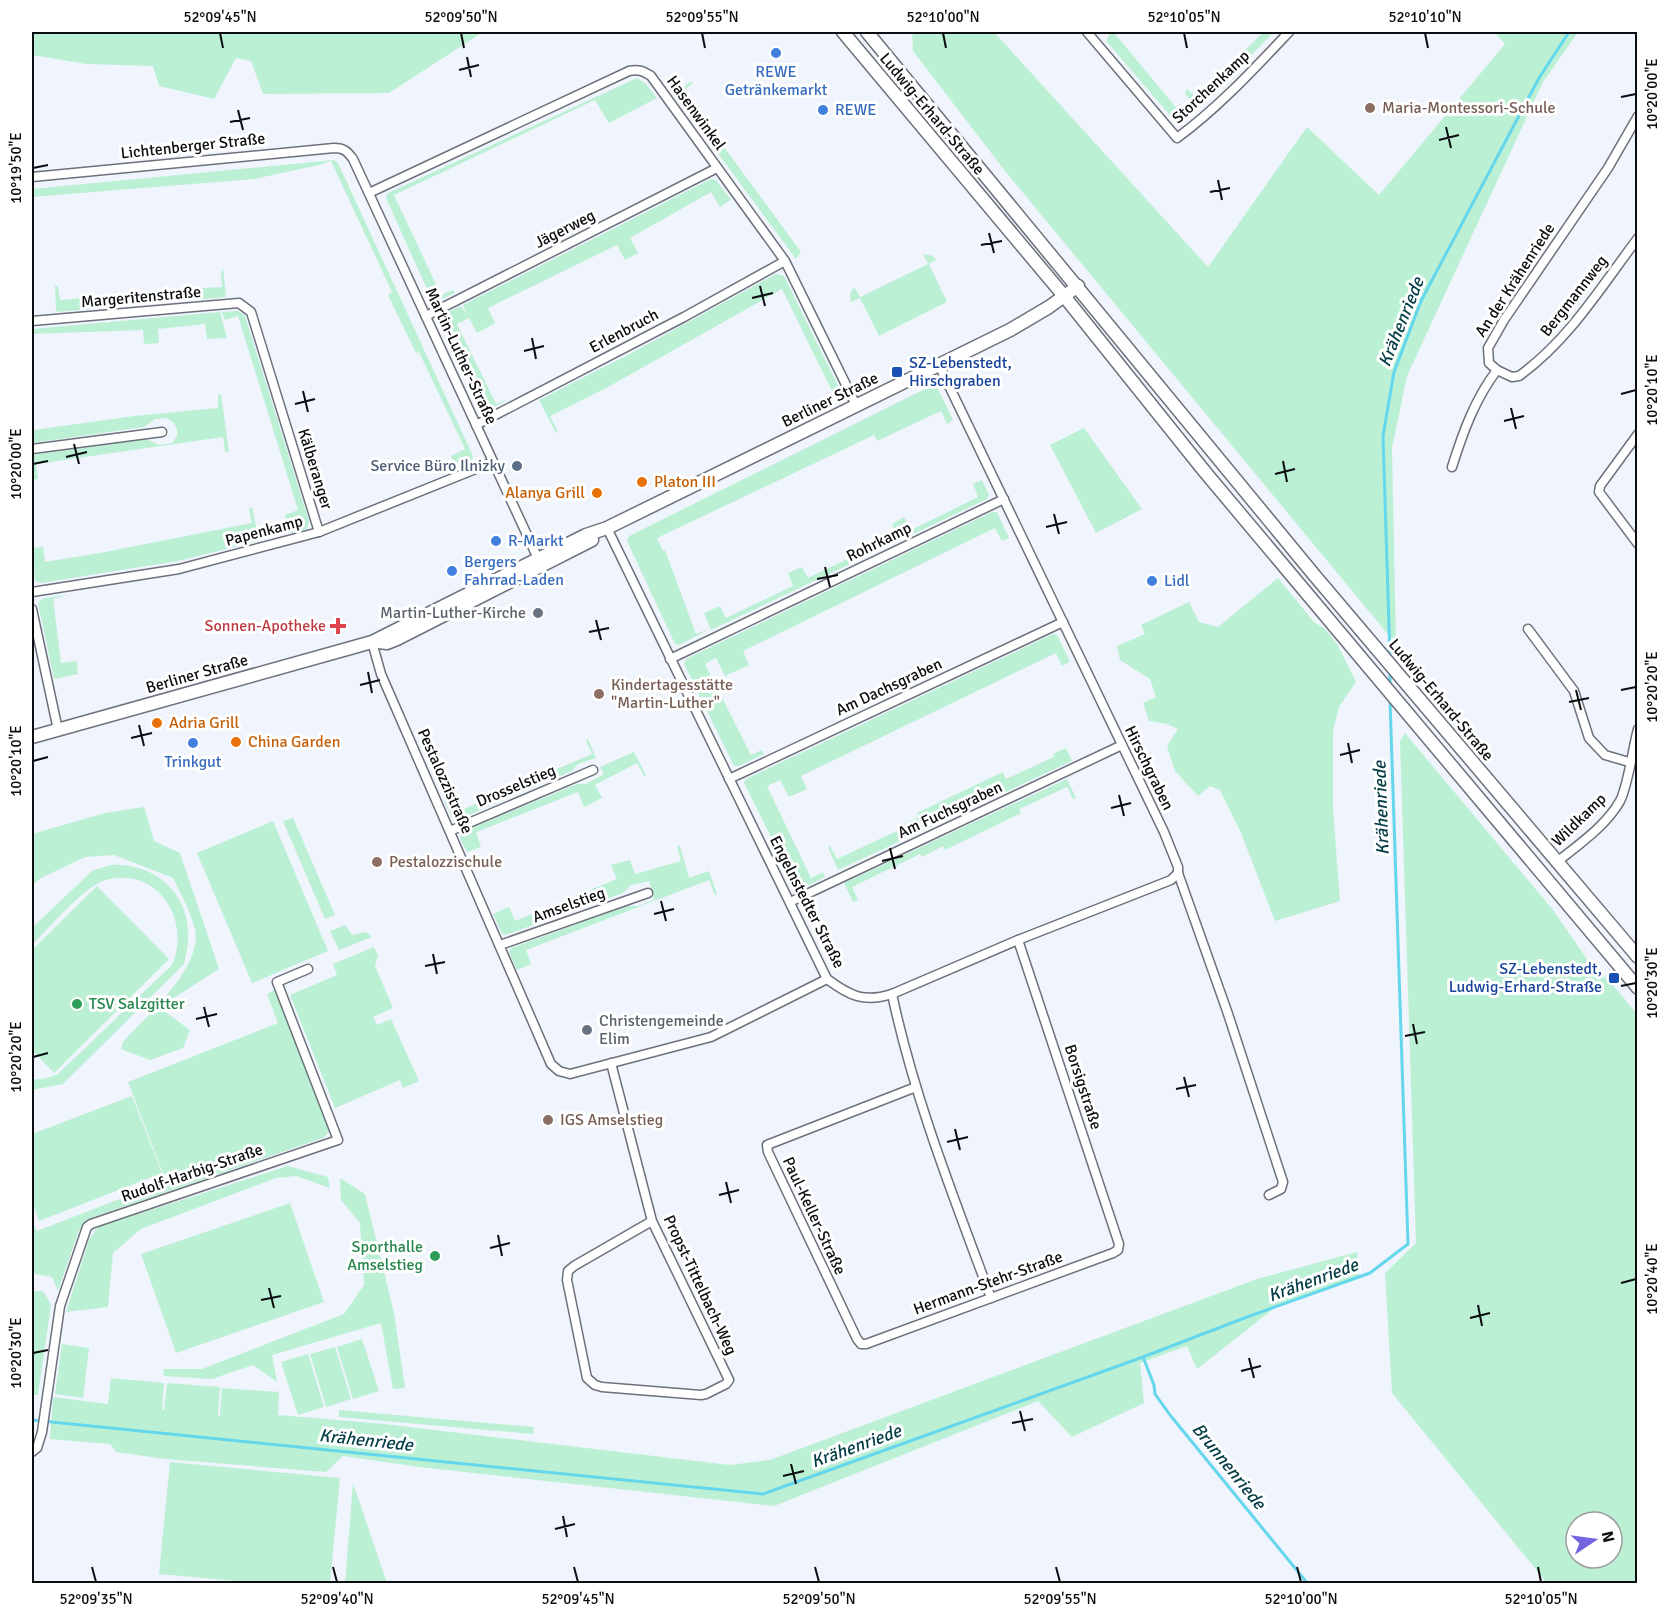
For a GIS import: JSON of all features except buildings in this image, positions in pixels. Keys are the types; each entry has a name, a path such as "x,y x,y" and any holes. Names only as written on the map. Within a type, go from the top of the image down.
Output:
{"main road":[{"path":"843,32 857,49"},
{"name":"Ludwig-Erhard-Straße","path":"1638,957 1301,558 872,33 857,49 1064,296 1204,472 1638,988"},
{"path":"1064,296 1078,286"},
{"name":"Berliner Straße","path":"32,737 372,642 387,643 397,639 540,563 586,535 607,528 1010,330 1064,296"},
{"path":"1287,570 1301,558"},
{"path":"1541,874 1557,862"}],"street":[{"path":"1090,35 1100,32"},
{"name":"Storchenkamp","path":"1090,35 1177,138 1194,126 1242,81 1289,32"},
{"name":"Hasenwinkel","path":"369,193 637,69 651,76 785,261 856,405"},
{"name":"An der Krähenriede","path":"1497,370 1489,363 1488,348 1504,320 1608,168 1638,117"},
{"name":"Lichtenberger Straße","path":"32,177 334,148 348,151 353,159"},
{"name":"Martin-Luther-Straße","path":"353,159 540,563"},
{"name":"Jägerweg","path":"426,316 717,168"},
{"name":"Bergmannweg","path":"1497,370 1512,377 1519,376 1552,348 1576,322 1638,238"},
{"name":"Erlenbruch","path":"476,425 684,317 785,261"},
{"name":"Margeritenstraße","path":"32,321 239,303 251,312"},
{"name":"Kälberanger","path":"251,312 319,532"},
{"name":"Hirschgraben","path":"939,365 1164,832 1178,867 1178,873 1227,1011 1283,1182 1281,1189 1269,1195"},
{"path":"1452,466 1465,427 1480,395 1497,370"},
{"path":"32,449 162,432"},
{"path":"1638,434 1600,486 1599,492 1638,544"},
{"name":"Papenkamp","path":"32,592 179,569 319,532 493,462"},
{"name":"Rohrkamp","path":"670,659 1004,499"},
{"name":"Engelnstedter Straße","path":"607,528 827,979 839,988 857,997 868,999 892,994 1018,940 1171,879 1178,873"},
{"path":"32,609 58,730"},
{"name":"Am Dachsgraben","path":"729,779 1063,622"},
{"path":"1528,629 1574,691 1589,738 1605,755 1629,762"},
{"name":"Pestalozzistraße","path":"372,642 381,674 551,1064 559,1071 570,1074 611,1063"},
{"name":"Wildkamp","path":"1557,862 1609,816 1620,800 1638,729"},
{"name":"Am Fuchsgraben","path":"790,902 1122,745"},
{"name":"Drosselstieg","path":"450,831 593,770"},
{"name":"Amselstieg","path":"500,945 648,892"},
{"name":"Borsigstraße","path":"1018,940 1119,1244"},
{"name":"Rudolf-Harbig-Straße","path":"32,1452 37,1448 42,1432 60,1306 87,1227 338,1140 278,982 308,969"},
{"path":"611,1063 711,1036 827,979"},
{"path":"892,994 916,1087 947,1182 991,1298"},
{"name":"Propst-Tittelbach-Weg","path":"611,1063 652,1221 729,1380 726,1384 701,1395 595,1385 587,1378 567,1280 568,1271 652,1221"},
{"name":"Paul-Keller-Straße","path":"861,1344 856,1340 768,1152 767,1145 916,1087"},
{"name":"Hermann-Stehr-Straße","path":"861,1344 1113,1254 1118,1250 1119,1244"}],"green space":[{"path":"32,32 483,32 389,93 263,94 251,61 236,58 214,99 159,86 153,66 86,64 32,55"},
{"path":"912,32 994,32 1208,267 1307,127 1379,195 1505,44 1494,32 1578,32 1543,82 1407,376 1392,448 1396,644 1005,171 913,51"},
{"path":"1111,32 1117,32 1115,34 1183,116 1193,108 1196,110 1185,121 1174,120 1106,41"},
{"path":"1263,32 1274,32 1198,109 1185,94 1187,89 1198,99"},
{"path":"637,78 646,84 657,98 609,123 595,100 394,195 441,295 453,290 455,293 438,301 432,300 386,198 388,193"},
{"path":"690,82 693,83 683,91 801,252 796,259 674,94"},
{"path":"334,160 338,163 473,456 472,462 456,468 451,456 465,449 419,352 416,353 388,295 392,292 331,161 254,179 32,197 32,189"},
{"path":"711,179 716,180 731,200 720,207 711,192 630,238 638,253 625,260 617,245 488,308 495,323 477,333 469,318 457,324 496,404 508,399 489,410 483,409 442,322 444,314 461,306 468,316 463,305"},
{"path":"923,254 933,256 936,260 929,264 947,302 879,336 860,298 851,302 852,289 855,288 860,297 928,264"},
{"path":"223,268 226,297 56,312 55,286 58,286 60,300 129,294 129,292 222,287"},
{"path":"776,274 784,276 839,388 832,391 782,289 608,387 550,416 558,432 556,433 539,400 628,355"},
{"path":"238,311 245,316 309,521 307,529 290,533 285,515 298,510 238,316 225,320 222,312"},
{"path":"220,312 227,338 207,339 205,324 158,329 159,343 144,344 143,330 32,334 32,329"},
{"path":"933,385 937,387 953,420 947,424 941,411 877,441 874,435 657,538 663,551 665,550 696,634 709,629 680,645 675,644 627,541 629,536"},
{"path":"221,394 229,452 225,452 223,437 36,464 38,479 32,480 32,455 146,439 159,445 172,443 177,436 177,430 167,418 155,419 144,427 32,443 32,417 34,430 134,416 218,408 218,395"},
{"path":"1084,428 1142,509 1096,533 1050,445"},
{"path":"982,480 989,495 987,499 711,630 704,613 720,606 726,618 793,586 788,573 802,567 808,578 897,535 892,524 904,517 911,530 978,497 973,484"},
{"path":"252,507 259,541 178,561 41,583 35,581 33,548 43,547 45,562 100,553 252,523 249,509"},
{"path":"992,512 997,512 1009,538 1002,541 995,528 743,651 749,665 725,676 716,658 705,664 751,755 762,750 764,754 739,766 734,766 684,664 686,659"},
{"path":"1278,578 1314,622 1325,629 1337,644 1356,682 1339,707 1333,731 1333,809 1340,901 1275,921 1241,833 1220,790 1210,786 1198,796 1175,771 1167,746 1178,729 1167,724 1149,721 1143,703 1156,697 1150,679 1120,660 1117,646 1145,634 1141,625 1189,602 1199,622 1218,627"},
{"path":"68,595 53,599 61,663 77,661 78,674 54,679 38,603 44,598"},
{"path":"1053,634 1057,635 1070,662 1062,666 1056,653 801,776 807,789 789,797 780,780 767,786 811,878 823,872 825,877 797,889 744,783 746,779"},
{"path":"1405,733 1553,910 1591,965 1612,984 1637,1014 1637,1583 1547,1583 1392,1393 1385,1273 1416,1243 1400,741"},
{"path":"588,739 596,758 578,764 572,771 457,820 452,818 444,801 457,795 464,809 592,754 586,740"},
{"path":"1066,748 1072,761 838,870 828,847 830,846 837,859 899,830 898,827 919,817 917,813 1003,772 1006,779 1054,757 1053,754"},
{"path":"634,752 646,775 644,776 637,763 595,785 602,798 584,807 578,792 476,832 481,847 467,852 460,838 462,832 577,784 586,784 604,774 600,767"},
{"path":"1067,779 1076,798 1073,799 1067,787 1019,809 1021,813 945,850 943,846 922,857 920,854 852,887 858,900 853,902 844,883"},
{"path":"144,807 154,841 180,853 219,969 172,999 165,1012 190,1030 183,1048 150,1060 121,1049 123,1042 158,1005 182,975 195,944 193,922 173,878 114,855 85,857 41,878 32,885 32,834 105,813"},
{"path":"293,818 335,915 325,919 283,821"},
{"path":"273,821 328,951 252,983 197,853"},
{"path":"677,846 680,846 689,878 709,871 717,894 715,895 709,880 526,950 531,964 517,970 509,952 511,948 627,906 638,906 654,900 649,881 631,885 623,893 505,935 502,934 493,914 509,907 515,921 617,879 611,865 630,860 635,874 681,861"},
{"path":"110,865 139,868 164,881 173,891 186,917 188,940 184,964 63,1084 32,1090 32,1080 58,1074 172,965 177,947 177,930 173,914 165,899 153,888 139,880 122,878 103,881 95,885 66,910 32,945 32,928 92,871"},
{"name":"TSV Salzgitter","path":"97,886 169,959 54,1073 32,1050 32,950"},
{"path":"345,925 352,935 366,932 372,937 339,950 330,931"},
{"path":"374,947 378,956 375,966 393,1008 373,1017 377,1025 391,1019 419,1081 403,1088 400,1080 335,1108 290,995 337,975 333,964"},
{"path":"276,989 331,1129 323,1138 88,1219 79,1230 58,1291 52,1277 35,1274 32,1265 32,1221 37,1231 166,1181 128,1082 278,1023 267,994"},
{"path":"132,1096 162,1173 39,1221 32,1201 32,1134"},
{"path":"288,1166 328,1177 330,1188 296,1176 276,1178 141,1229 113,1253 108,1307 66,1312 89,1240 98,1227"},
{"path":"340,1178 365,1194 394,1313 405,1388 393,1389 381,1323 272,1355 277,1382 253,1365 212,1379 164,1376 163,1369 202,1369 344,1314 364,1285 360,1223 341,1200"},
{"path":"290,1203 324,1302 176,1353 141,1254"},
{"path":"1357,1252 1359,1277 1277,1306 1197,1369 1187,1346 1140,1363 1144,1403 1072,1437 1038,1401 774,1506 419,1467 343,1456 326,1472 165,1459 116,1452 110,1444 50,1439 53,1397 108,1404 111,1378 164,1383 162,1409 164,1410 167,1383 220,1387 218,1415 220,1416 222,1388 279,1392 278,1415 384,1424 730,1465 770,1460 1257,1279"},
{"path":"32,1291 43,1291 51,1305 38,1395 32,1395"},
{"path":"362,1339 379,1391 353,1399 337,1347"},
{"path":"62,1344 89,1348 83,1398 55,1394"},
{"path":"335,1347 351,1399 326,1407 310,1354"},
{"path":"308,1354 324,1407 298,1415 281,1362"},
{"path":"339,1410 534,1427 533,1434 339,1417"},
{"path":"170,1462 340,1478 330,1583 260,1583 159,1574"},
{"path":"353,1483 387,1583 345,1583"}],"waterway":[{"name":"Krähenriede","path":"1390,658 1383,436 1394,372 1421,301 1539,78 1569,32"},
{"name":"Krähenriede","path":"1390,670 1390,685"},
{"name":"Krähenriede","path":"32,1420 763,1494 1370,1273 1408,1244 1390,700"},
{"name":"Brunnenriede","path":"1143,1357 1154,1385 1155,1394 1170,1415 1308,1584"}],"place":[{"name":"REWE Getränkemarkt","path":"776,53"},
{"name":"Maria-Montessori-Schule","path":"1370,108"},
{"name":"REWE","path":"823,110"},
{"name":"SZ-Lebenstedt, Hirschgraben","path":"897,372"},
{"name":"Service Büro Ilnizky","path":"517,466"},
{"name":"Platon III","path":"642,482"},
{"name":"Alanya Grill","path":"597,493"},
{"name":"R-Markt","path":"496,541"},
{"name":"Bergers Fahrrad-Laden","path":"452,571"},
{"name":"Lidl","path":"1152,581"},
{"name":"Martin-Luther-Kirche","path":"538,613"},
{"name":"Sonnen-Apotheke","path":"338,626"},
{"name":"Kindertagesstätte \"Martin-Luther\"","path":"599,694"},
{"name":"Adria Grill","path":"157,723"},
{"name":"China Garden","path":"236,742"},
{"name":"Trinkgut","path":"193,743"},
{"name":"Pestalozzischule","path":"377,862"},
{"name":"SZ-Lebenstedt, Ludwig-Erhard-Straße","path":"1614,978"},
{"name":"TSV Salzgitter","path":"77,1004"},
{"name":"Christengemeinde Elim","path":"587,1030"},
{"name":"IGS Amselstieg","path":"548,1120"},
{"name":"Sporthalle Amselstieg","path":"435,1256"}]}
